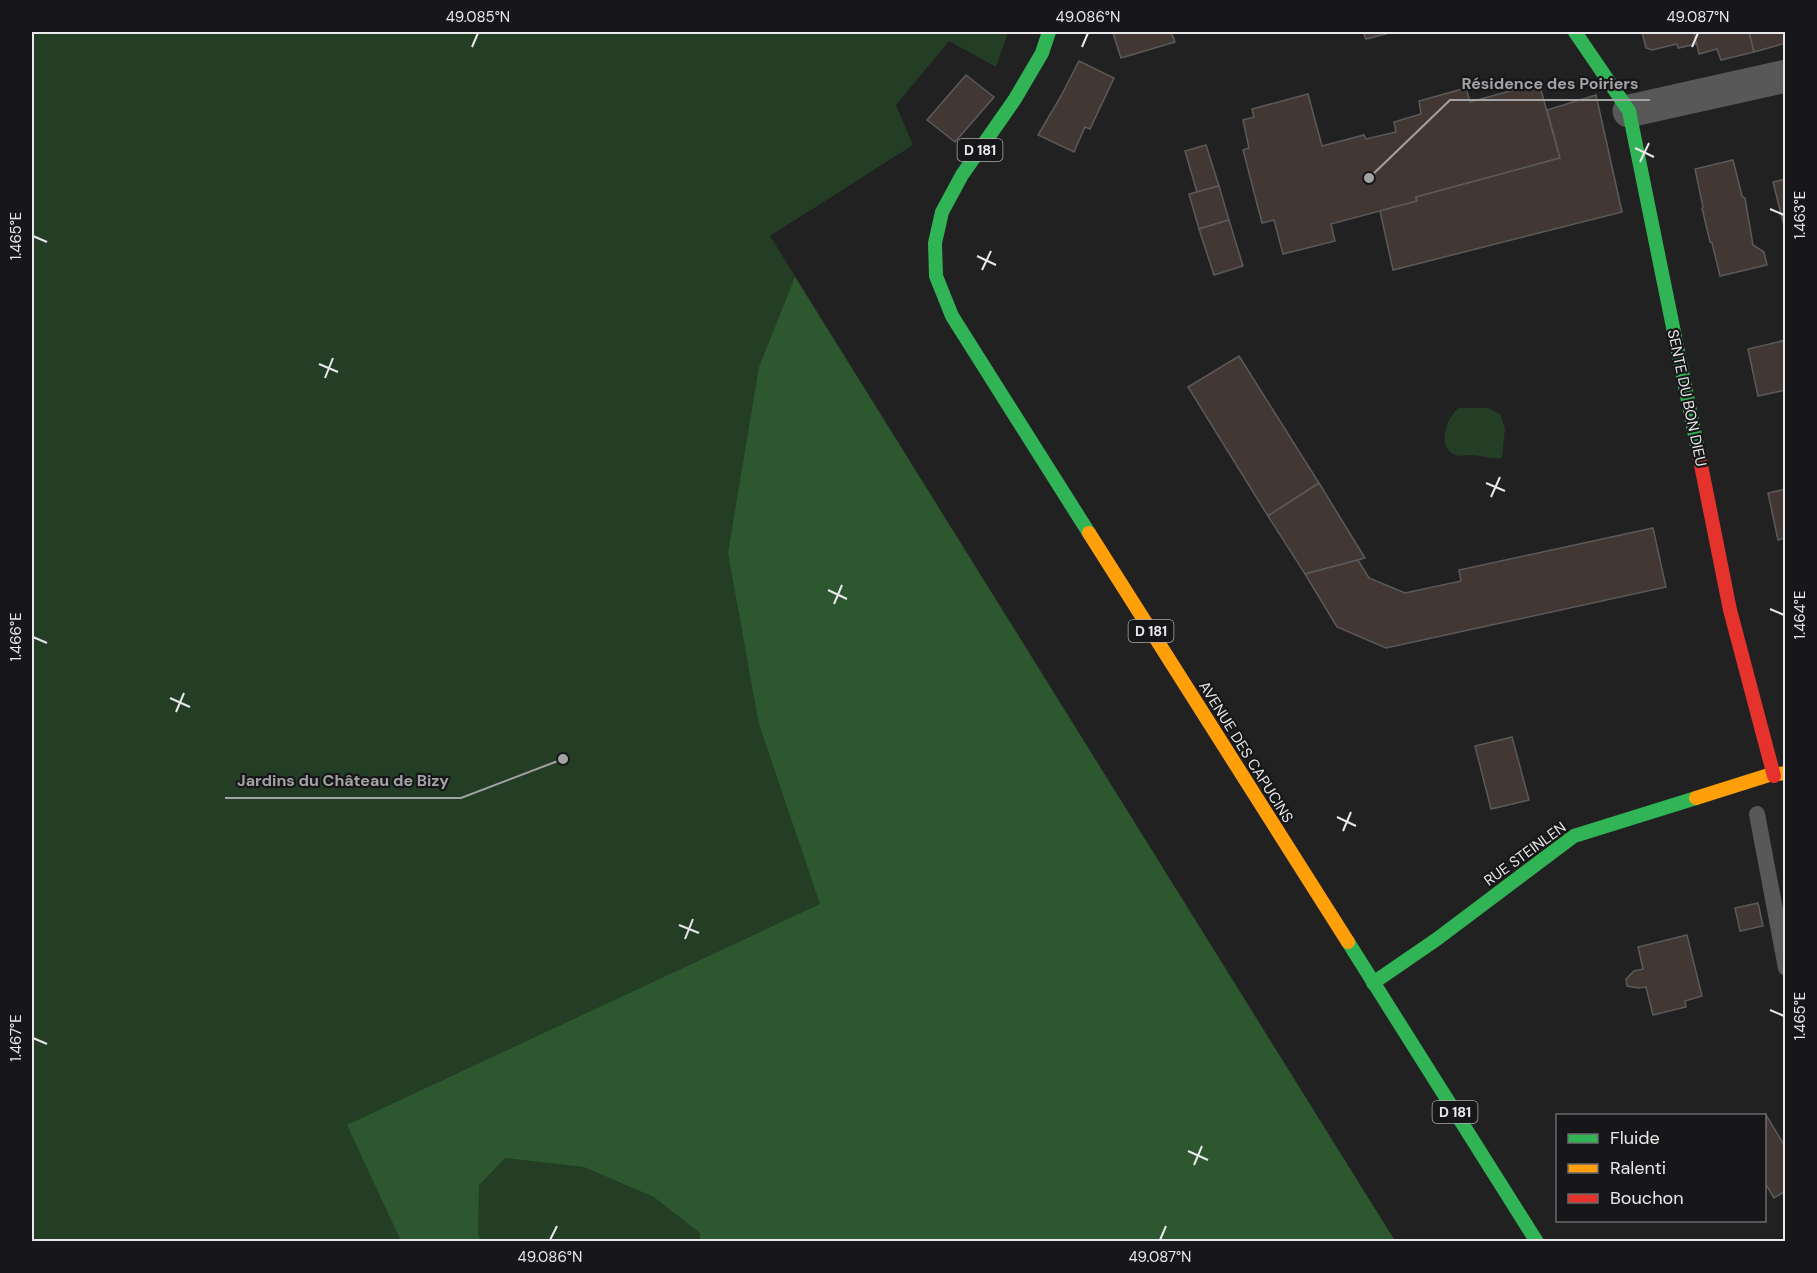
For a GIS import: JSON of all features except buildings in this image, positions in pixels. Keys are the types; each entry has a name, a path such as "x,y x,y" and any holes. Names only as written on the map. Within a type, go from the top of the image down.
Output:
{"main road":[{"name":"AVENUE DES CAPUCINS","path":"1049,32 1042,53 1015,99 962,176 942,212 935,243 936,276 952,316 1536,1242"},
{"name":"SENTE DU BON DIEU","path":"1575,32 1629,111 1730,610 1780,775"},
{"name":"RUE STEINLEN","path":"1373,983 1437,939 1574,836 1768,776 1780,775"}],"street":[{"path":"1629,111 1785,76"}],"lane":[{"path":"1757,814 1785,968"}],"green space":[{"path":"32,32 1008,32 996,67 949,41 896,105 913,145 770,236 1395,1241 32,1241"},
{"path":"795,277 1395,1241 700,1241 700,1233 654,1197 584,1167 505,1158 479,1185 478,1235 482,1241 401,1241 347,1125 820,904 759,724 728,553 759,367"},
{"path":"1459,408 1488,408 1500,414 1505,428 1502,458 1459,456 1450,452 1446,446 1445,433 1450,418"}],"traffic: fast":[{"path":"1049,32 1042,53 1015,99 962,175 942,212 935,243 936,276 952,316 1089,533"},
{"path":"1575,32 1629,111 1699,455"},
{"path":"1373,983 1437,939 1574,836 1696,798"},
{"path":"1348,942 1537,1242"}],"traffic: slow":[{"path":"1089,533 1348,942"},
{"path":"1696,798 1769,775 1786,773"}],"traffic: jam":[{"path":"1699,455 1730,610 1774,776"}],"place":[{"name":"Résidence des Poiriers","path":"1369,178"},
{"name":"Jardins du Château de Bizy","path":"563,759"}]}
